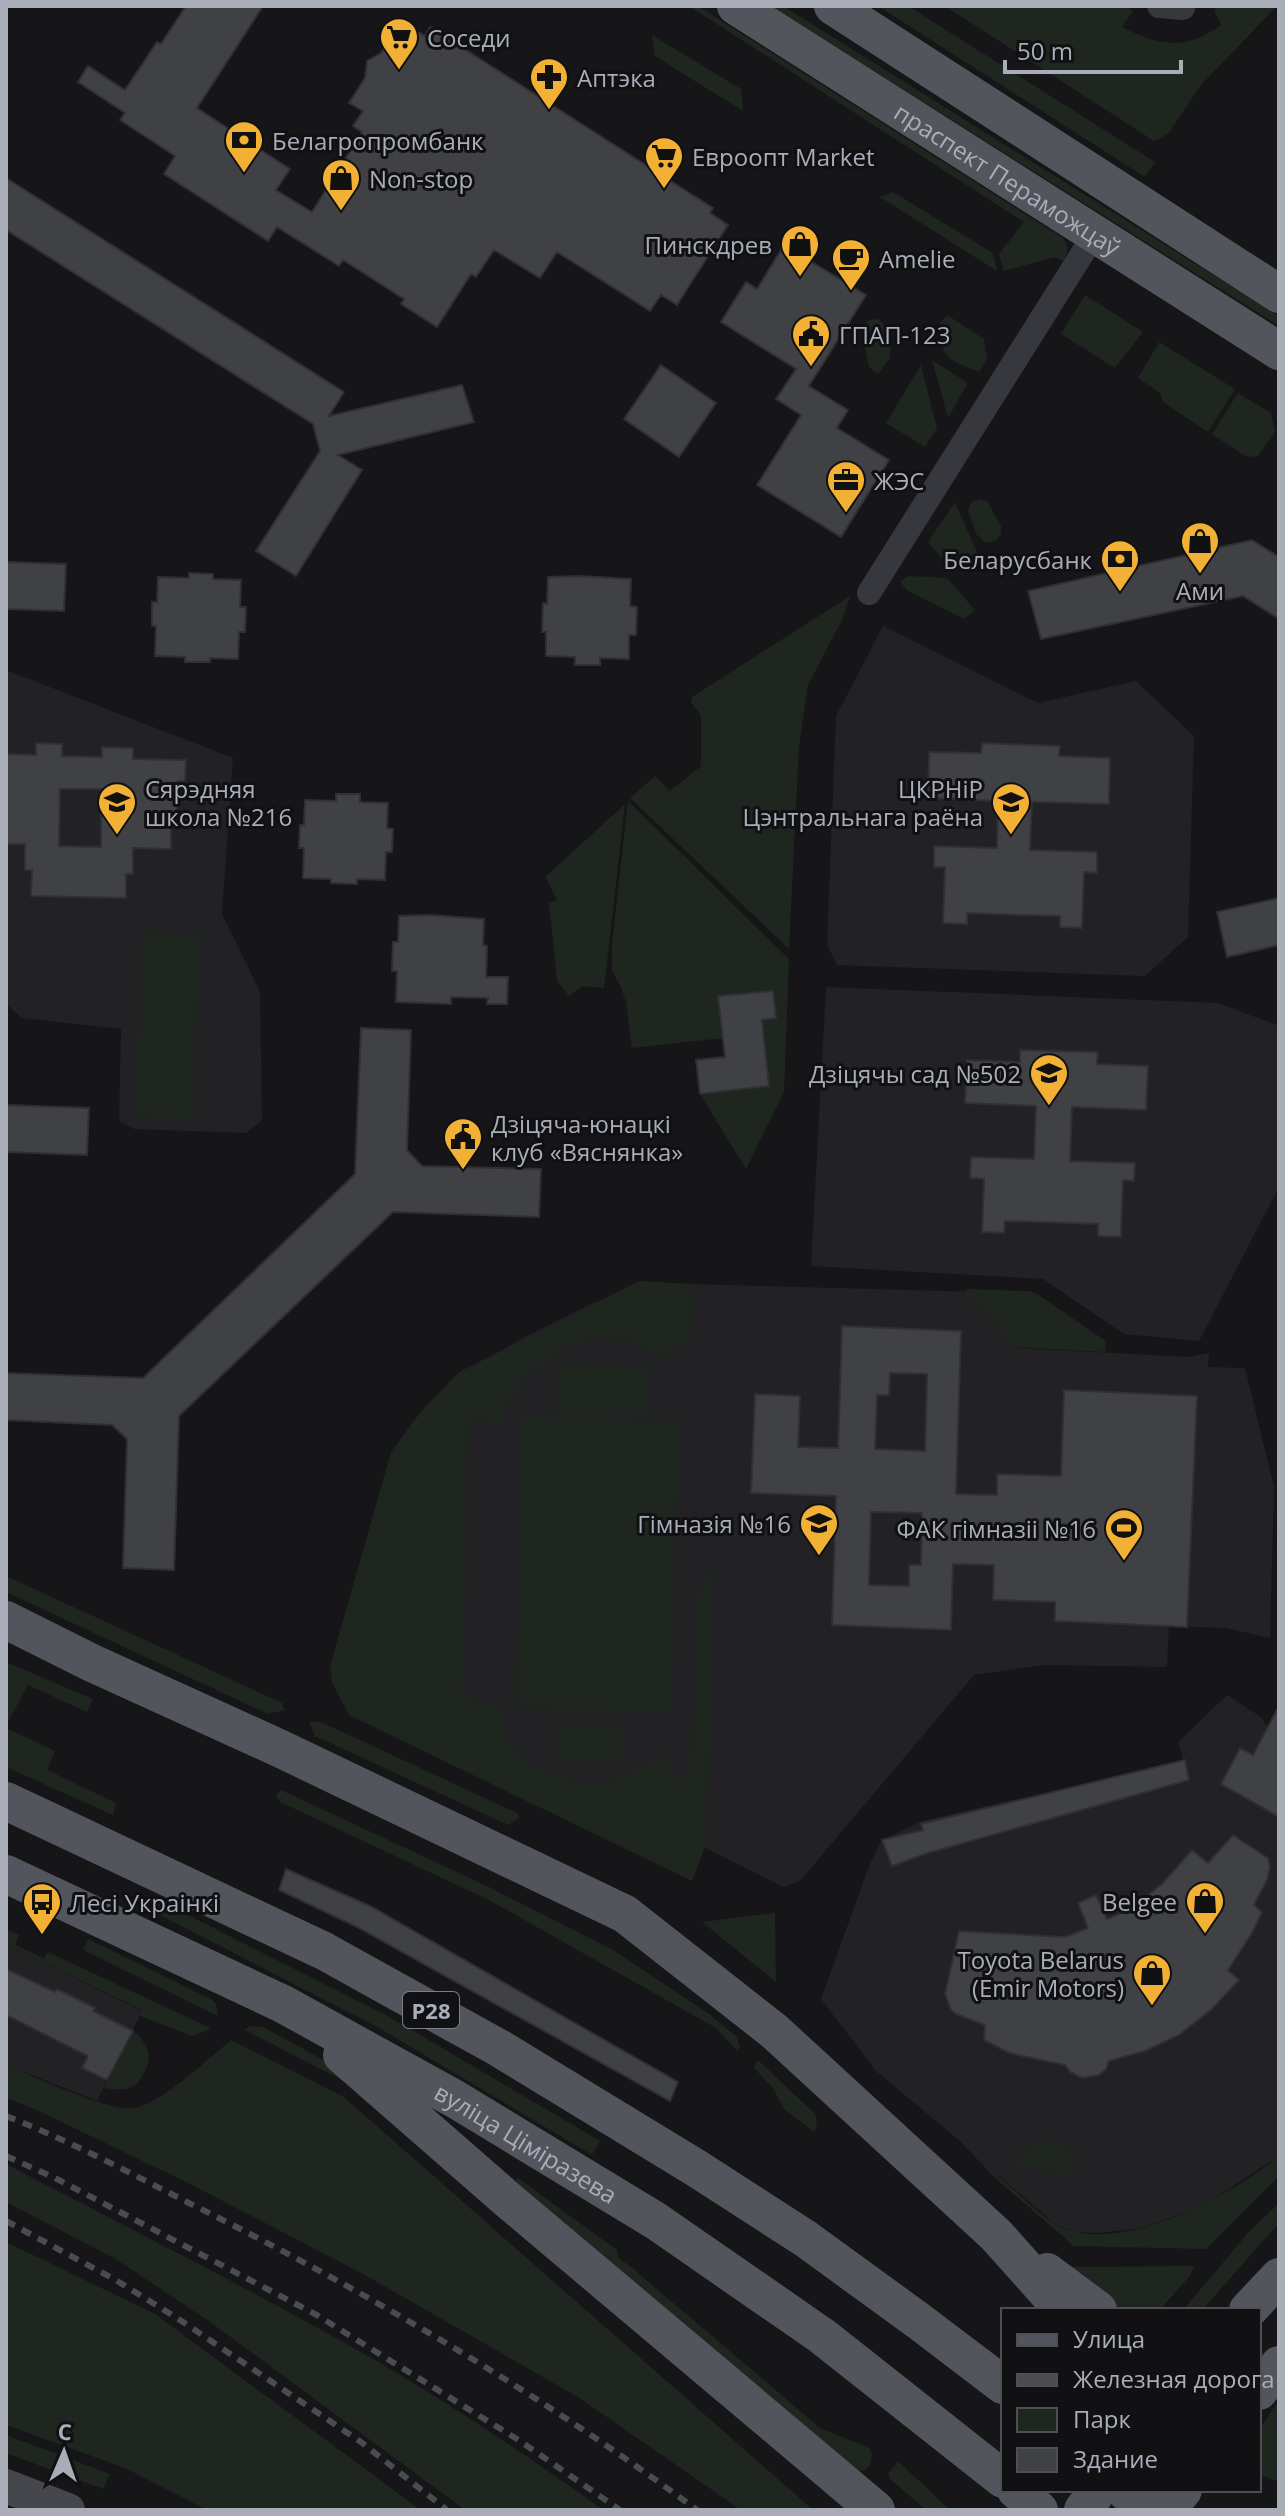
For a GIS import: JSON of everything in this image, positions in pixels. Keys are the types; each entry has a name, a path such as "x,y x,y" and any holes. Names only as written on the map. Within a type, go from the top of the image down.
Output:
{"main road":[{"name":"праспект Пераможцаў","path":"736,6 1279,351"},
{"path":"833,6 1279,294"},
{"path":"6,1620 625,1914 774,2031 996,2235 1061,2308"},
{"path":"6,1649 92,1663"},
{"name":"Р28","path":"6,1801 324,1951 499,2048 806,2239 1001,2383"},
{"name":"вуліца Ціміразева","path":"6,1874 283,2004 455,2099 656,2221 822,2336 1001,2477"},
{"path":"283,2004 496,2189 876,2510"},
{"path":"996,2235 1095,2308"},
{"path":"1250,2308 1279,2277"},
{"path":"1261,2388 1279,2365"},
{"path":"1018,2492 1039,2510"},
{"path":"1083,2510 1096,2492"},
{"path":"1130,2492 1166,2505"}],"street":[{"path":"869,593 1094,235"},
{"path":"6,2486 68,2510"}],"shaded area":[{"name":"ЦКРНіР Цэнтральнага раёна","path":"883,626 1038,703 1136,681 1194,736 1188,937 1145,976 837,965 827,945 836,716"},
{"name":"Сярэдняя школа №216","path":"6,670 233,758 222,914 260,992 262,1120 247,1133 134,1129 119,1121 121,1029 22,1018 6,1004"},
{"name":"Дзіцячы сад №502","path":"826,987 1218,1003 1279,1026 1279,1187 1199,1341 1124,1334 1043,1279 811,1266"},
{"name":"Гімназія №16","path":"652,1283 1021,1293 1020,1348 1188,1357 1209,1353 1208,1367 1245,1368 1274,1487 1270,1638 1226,1628 1169,1626 1167,1667 1044,1665 974,1675 800,1881 783,1887 710,1850 332,1676 459,1376 523,1338 593,1303"},
{"path":"1227,1695 1261,1717 1268,1728 1279,1720 1279,2156 1206,2204 1173,2217 1141,2228 1100,2233 1075,2232 1056,2225 999,2176 994,2177 961,2142 876,2071 821,1999 869,1866 882,1840 922,1821 1184,1761 1178,1742"},
{"path":"6,1945 142,2011 97,2101 6,2065"}],"green space":[{"path":"689,6 698,6 1063,238 1067,250 1063,261 1054,257 1004,271 999,254 1024,222"},
{"path":"771,6 783,6 1279,316 1279,326"},
{"path":"878,6 908,6 1155,162 1145,177"},
{"path":"945,6 1126,6 1133,11 1122,27 1148,38 1172,43 1196,39 1221,25 1214,10 1219,6 1277,6 1201,85 1168,134 1154,141"},
{"path":"652,35 741,89 743,111 655,56"},
{"path":"893,192 993,253 997,271 880,197"},
{"path":"1085,295 1143,332 1115,368 1061,334"},
{"path":"947,315 984,339 987,360 979,372 953,360 944,351 939,324"},
{"path":"878,319 891,332 890,358 878,374 869,367 861,329 869,320"},
{"path":"1159,342 1235,389 1208,432 1163,402 1160,393 1138,378"},
{"path":"932,360 968,383 948,418"},
{"path":"921,365 937,428 925,447 886,423"},
{"path":"1238,393 1271,413 1275,432 1257,457 1245,456 1212,434"},
{"path":"980,499 987,501 1001,526 1001,534 996,540 986,543 976,534 968,510 971,502"},
{"path":"955,502 984,568 949,566 928,542"},
{"path":"908,576 947,578 975,610 964,619 906,590 900,581"},
{"path":"850,596 842,620 808,685 799,746 789,949 630,798 655,776 670,791 701,766 701,715 691,703 692,697"},
{"path":"628,801 789,959 784,1092 746,1169 700,1094 769,1086 762,1020 776,1018 773,991 718,997 723,1038 632,1048 626,1002 612,971 612,944"},
{"path":"625,804 604,988 582,986 569,996 557,981 549,903 557,900 545,877"},
{"path":"143,931 200,934 192,1119 136,1116"},
{"path":"639,1281 693,1284 692,1337 663,1358 631,1341 602,1338 566,1345 526,1377 507,1402 504,1422 469,1419 462,1697 501,1708 501,1725 512,1747 532,1764 564,1779 599,1786 670,1755 669,1777 690,1777 698,1594 713,1564 707,1841 692,1881 349,1715 332,1682 330,1666 391,1452 423,1409 459,1372"},
{"path":"967,1289 1029,1291 1037,1294 1106,1341 1105,1352 1013,1347 989,1313 964,1295"},
{"path":"557,1364 648,1365 648,1414 555,1413"},
{"path":"522,1417 679,1420 671,1712 515,1708"},
{"path":"6,1576 282,1703 285,1710 268,1714 6,1592"},
{"path":"6,1662 93,1699 87,1712 28,1685 6,1726"},
{"path":"309,1722 321,1722 517,1813 519,1818 508,1825 315,1736"},
{"path":"558,1724 622,1726 622,1763 556,1761"},
{"path":"6,1728 55,1751 47,1770 116,1803 113,1815 6,1767"},
{"path":"281,1790 489,1887 615,1951 709,2014 736,2036 740,2046 738,2052 716,2028 489,1900 280,1802 276,1796"},
{"path":"154,1898 388,2016 600,2141 592,2155 379,2028 150,1910"},
{"path":"775,1913 776,1982 702,1922"},
{"path":"6,1929 19,1935 15,1945 44,1958 48,1952 210,2028 192,2036 140,2016 142,2010 6,1945"},
{"path":"88,1939 211,1999 216,2004 218,2016 83,1950"},
{"path":"250,2026 263,2027 344,2071 855,2510 845,2510 379,2105 342,2080 245,2030"},
{"path":"133,2031 148,2051 146,2068 139,2081 131,2087 120,2090 104,2088"},
{"path":"231,2040 344,2097 813,2510 741,2510 578,2397 365,2275 188,2183 6,2098 6,2065 108,2105 135,2108 171,2089"},
{"path":"758,2060 815,2114 817,2123 814,2132 785,2110 772,2087 754,2068"},
{"path":"1049,2138 1070,2148 1076,2155 1068,2176 1012,2163 1012,2160"},
{"path":"1279,2156 1279,2176 1206,2249 1074,2246 994,2177 998,2176 1060,2227 1085,2234 1114,2233 1175,2217 1205,2203"},
{"path":"6,2164 375,2360 491,2432 603,2510 465,2510 213,2324 114,2258 6,2202"},
{"path":"518,2178 617,2250 618,2258 820,2428 869,2448 872,2454 870,2466 854,2471 515,2181"},
{"path":"1279,2203 1279,2223 1204,2308 1185,2308 1248,2233"},
{"path":"6,2242 155,2314 421,2510 207,2510 125,2468 6,2425"},
{"path":"1194,2266 1190,2276 1163,2306 1165,2308 1115,2308 1067,2267"},
{"path":"1279,2400 1279,2482 1261,2476 1261,2427"},
{"path":"6,2435 110,2474 103,2489 6,2453"},
{"path":"898,2461 950,2510 926,2510 890,2479 888,2474"}],"building":[{"path":"186,6 263,6 197,108 290,169 276,190 312,212 362,132 353,126 363,111 349,103 365,78 367,61 381,53 395,30 409,38 415,30 425,36 430,27 713,208 710,213 728,225 677,305 661,295 650,311 557,252 540,278 494,250 476,277 471,274 437,327 401,304 404,299 343,260 339,266 277,227 268,241 164,174 175,156 120,120 125,113 78,82 88,66 125,90"},
{"path":"6,178 344,392 329,416 462,385 474,422 338,455 362,470 296,576 256,551 320,451 313,424 6,230"},
{"path":"784,245 866,295 809,386 848,410 837,428 889,460 841,537 757,485 801,415 776,399 796,369 721,322 746,282 757,289"},
{"path":"661,365 716,403 679,457 624,419"},
{"path":"1252,540 1279,557 1279,619 1243,596 1041,639 1028,591"},
{"path":"6,562 66,564 64,611 6,609"},
{"path":"189,573 213,574 213,579 241,580 240,607 246,607 245,632 239,632 238,659 210,658 210,662 185,662 185,657 155,656 156,626 152,626 152,602 157,602 158,577 189,578"},
{"path":"548,577 631,579 630,606 637,607 636,635 629,635 629,659 600,658 600,665 575,665 575,657 546,656 546,632 542,632"},
{"path":"36,743 62,744 62,756 102,757 102,747 133,748 133,759 186,760 185,781 178,781 176,827 171,827 171,849 133,848 133,874 126,874 126,898 31,896 32,870 25,870 25,844 6,844 6,754 36,755","holes":["60,789 101,789 101,847 59,846"]},
{"path":"982,743 1060,746 1059,756 1110,758 1109,804 1032,802 1030,850 1097,852 1097,873 1084,872 1082,928 1060,927 1060,916 967,913 967,924 943,923 945,867 934,867 934,846 997,848 998,801 928,798 929,752 981,753"},
{"path":"336,794 360,794 360,802 388,803 387,828 393,829 392,852 386,852 385,880 357,879 357,884 303,878 304,848 299,848 305,800 336,801"},
{"path":"1279,898 1279,945 1227,957 1217,912"},
{"path":"399,916 484,919 486,977 508,977 507,1004 487,1004 488,998 451,997 451,1004 396,1002 397,971 392,971 393,942 398,942"},
{"path":"773,991 776,1018 762,1020 769,1086 700,1094 696,1060 725,1057 718,996"},
{"path":"361,1028 411,1030 407,1150 422,1166 541,1169 539,1217 393,1212 179,1416 174,1570 123,1568 127,1439 112,1425 6,1420 6,1373 143,1378 355,1174"},
{"path":"1020,1050 1098,1052 1097,1064 1148,1066 1146,1110 1072,1107 1070,1161 1135,1163 1134,1181 1123,1180 1121,1237 1098,1236 1098,1224 1005,1221 1004,1233 982,1232 984,1179 970,1178 971,1157 1034,1159 1036,1106 965,1103 967,1060 1020,1062"},
{"path":"6,1105 89,1108 87,1155 6,1152"},
{"path":"842,1326 961,1331 956,1494 997,1495 997,1474 1061,1476 1064,1390 1197,1396 1187,1627 1055,1621 1055,1602 993,1600 994,1565 953,1564 951,1630 832,1625 836,1496 751,1493 755,1394 800,1396 798,1447 838,1448","holes":["890,1373 927,1374 925,1451 875,1449 877,1395 889,1395","871,1512 922,1513 921,1565 909,1565 909,1586 869,1585"]},
{"path":"1279,1706 1279,1817 1221,1784 1240,1748 1253,1755"},
{"path":"1185,1760 1189,1780 928,1853 892,1866 882,1840 923,1830 921,1824"},
{"path":"1233,1835 1268,1858 1270,1867 1267,1880 1254,1905 1262,1912 1228,1970 1239,1980 1212,2009 1179,2035 1145,2051 1109,2061 1099,2075 1082,2078 1070,2072 1065,2065 1009,2053 984,2040 985,2025 951,2010 945,1994 959,1931 1065,1937 1088,1928 1078,1903 1096,1895 1107,1919 1129,1910 1163,1883 1192,1850 1208,1863"},
{"path":"286,1869 370,1906 678,2082 670,2101 357,1927 279,1890"},
{"path":"6,1969 55,1992 57,1989 133,2031 107,2080 82,2068 88,2056 6,2015"}],"railway":[{"path":"6,2116 120,2168 384,2307 575,2424 697,2510"},
{"path":"6,2156 55,2178 315,2314 520,2441 620,2510"},
{"path":"6,2221 114,2279 177,2318 361,2442 447,2510"}],"place":[{"name":"Соседи","path":"399,71"},
{"name":"Аптэка","path":"549,111"},
{"name":"Белагропромбанк","path":"244,174"},
{"name":"Евроопт Market","path":"664,190"},
{"name":"Non-stop","path":"341,212"},
{"name":"Пинскдрев","path":"800,278"},
{"name":"Amelie","path":"851,292"},
{"name":"ГПАП-123","path":"811,368"},
{"name":"ЖЭС","path":"846,514"},
{"name":"Ами","path":"1200,575"},
{"name":"Беларусбанк","path":"1120,593"},
{"name":"Сярэдняя школа №216","path":"117,836"},
{"name":"ЦКРНіР Цэнтральнага раёна","path":"1011,836"},
{"name":"Дзіцячы сад №502","path":"1049,1107"},
{"name":"Дзіцяча-юнацкі клуб «Вяснянка»","path":"463,1171"},
{"name":"Гімназія №16","path":"819,1557"},
{"name":"ФАК гімназіі №16","path":"1124,1562"},
{"name":"Belgee","path":"1205,1935"},
{"name":"Лесі Украінкі","path":"42,1936"},
{"name":"Toyota Belarus (Emir Motors)","path":"1152,2007"}]}
